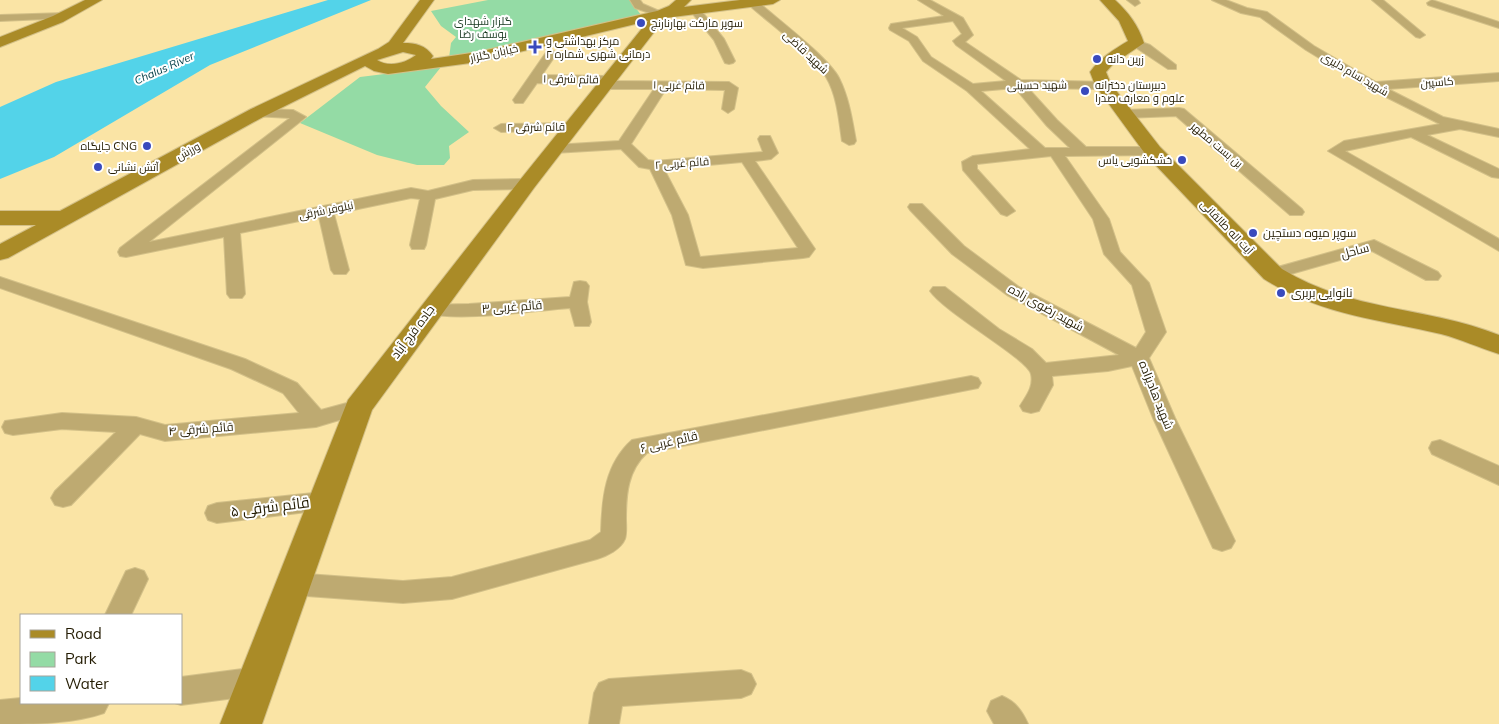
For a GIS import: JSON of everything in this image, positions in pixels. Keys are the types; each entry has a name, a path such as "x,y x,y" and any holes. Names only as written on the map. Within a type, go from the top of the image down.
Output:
{"street":[{"path":"0,42 61,18 96,0"},
{"path":"396,68 375,67 369,61 394,44 428,0"},
{"path":"635,0 639,6 661,14"},
{"path":"689,5 773,0"},
{"path":"923,0 959,20 968,35 959,41 960,43 1018,84 1052,123 1082,151"},
{"path":"1107,0 1126,18 1131,26 1136,43"},
{"name":"شهید سام دلیری","path":"1217,0 1245,11 1264,14 1310,48 1374,86 1439,120 1499,133"},
{"path":"1251,0 1264,14"},
{"path":"1377,0 1420,35"},
{"name":"شهید قاضی","path":"745,3 819,61 832,76 841,98 850,141"},
{"path":"1432,3 1499,26"},
{"path":"689,5 719,39 729,61"},
{"name":"جاده فرج آباد","path":"241,724 358,407 605,82 661,14 689,5"},
{"name":"خیابان گلزار","path":"396,68 478,58 661,14"},
{"path":"0,20 61,18"},
{"path":"953,18 895,26 894,28 913,39 926,59 971,88 1048,152"},
{"path":"409,25 423,53"},
{"path":"1103,85 1098,72 1106,60 1136,43 1148,47 1155,55 1172,67"},
{"path":"326,81 378,55 400,48 423,53 444,62"},
{"path":"326,81 418,62 423,53"},
{"path":"519,100 551,53"},
{"name":"قائم شرقی ۱","path":"535,78 605,82"},
{"name":"کاسپين","path":"1374,86 1499,78"},
{"name":"ورزش","path":"0,253 258,113 326,81"},
{"name":"قائم غربی ۱","path":"605,82 729,86 732,88 728,109"},
{"name":"شهید حسینی","path":"971,88 1018,84 1103,85"},
{"path":"554,149 623,145 662,85"},
{"name":"آیت اله طالقانی","path":"1103,85 1153,151 1273,274 1287,284 1304,292 1354,308 1464,332 1499,346"},
{"name":"بن بست مطهر","path":"1125,114 1179,112 1296,212"},
{"name":"نیلوفر شرقی","path":"258,113 293,114 299,118 126,252 411,193 428,196 473,185 526,184"},
{"path":"1459,125 1344,145 1335,151 1499,246"},
{"name":"قائم شرقی ۲","path":"501,128 572,126"},
{"path":"1415,134 1498,174 1491,189"},
{"name":"قائم غربی ۲","path":"623,145 629,148 644,164 655,165 746,158 771,154 765,139"},
{"path":"1007,211 970,170 969,162 978,159 1048,152 1153,151"},
{"name":"شهید هادیزاده","path":"1048,152 1101,219 1112,254 1140,282 1156,332 1139,358 1164,418 1222,541"},
{"path":"655,165 680,215 692,260 702,264 803,253 807,249 746,158"},
{"path":"418,245 428,196"},
{"name":"شهید رضوی زاده","path":"916,207 958,250 985,268 1013,291 1139,358"},
{"path":"326,210 340,270"},
{"path":"0,218 63,218"},
{"path":"232,230 236,294"},
{"name":"ساحل","path":"1273,274 1374,245 1432,276"},
{"path":"0,282 238,364 290,388 316,419"},
{"path":"938,291 992,333 1025,354 1041,370 1043,385 1032,406"},
{"name":"قائم غربی ۳","path":"431,309 470,310 579,294 582,322"},
{"path":"1041,370 1108,364 1139,358"},
{"name":"قائم غربی ۶","path":"293,584 403,592 452,588 597,550 613,537 614,497 621,473 630,453 640,446 971,383"},
{"name":"قائم شرقی ۴","path":"14,427 62,422 136,425 165,433 316,419 358,407"},
{"path":"63,498 136,425"},
{"path":"1440,448 1499,476"},
{"name":"قائم شرقی ۵","path":"217,514 323,501"},
{"path":"118,614 135,579"},
{"path":"182,691 258,681"},
{"path":"604,724 609,693 741,684"},
{"path":"0,715 34,717 81,704"}],"green space":[{"name":"گلزار شهدای یوسف رضا","path":"488,0 630,0 641,15 505,47 449,58 451,43 456,37 441,26 431,11"},
{"path":"441,67 425,87 441,106 469,132 449,146 450,158 444,165 417,165 377,155 300,123 360,77"}],"water":[{"name":"Chalus River","path":"328,0 371,0 210,65 54,157 0,179 0,107 56,82"}],"place":[{"name":"سوپر مارکت بهارنارنج","path":"641,23"},
{"name":"مرکز بهداشتی و درمانی شهری شماره ۲","path":"535,47"},
{"name":"زرین دانه","path":"1097,59"},
{"name":"دبیرستان دخترانه علوم و معارف صدرا","path":"1085,91"},
{"name":"جایگاه CNG","path":"147,146"},
{"name":"خشکشویی یاس","path":"1182,160"},
{"name":"آتش نشانی","path":"98,167"},
{"name":"سوپر میوه دستچین","path":"1253,233"},
{"name":"نانوایی بربری","path":"1281,293"}]}
